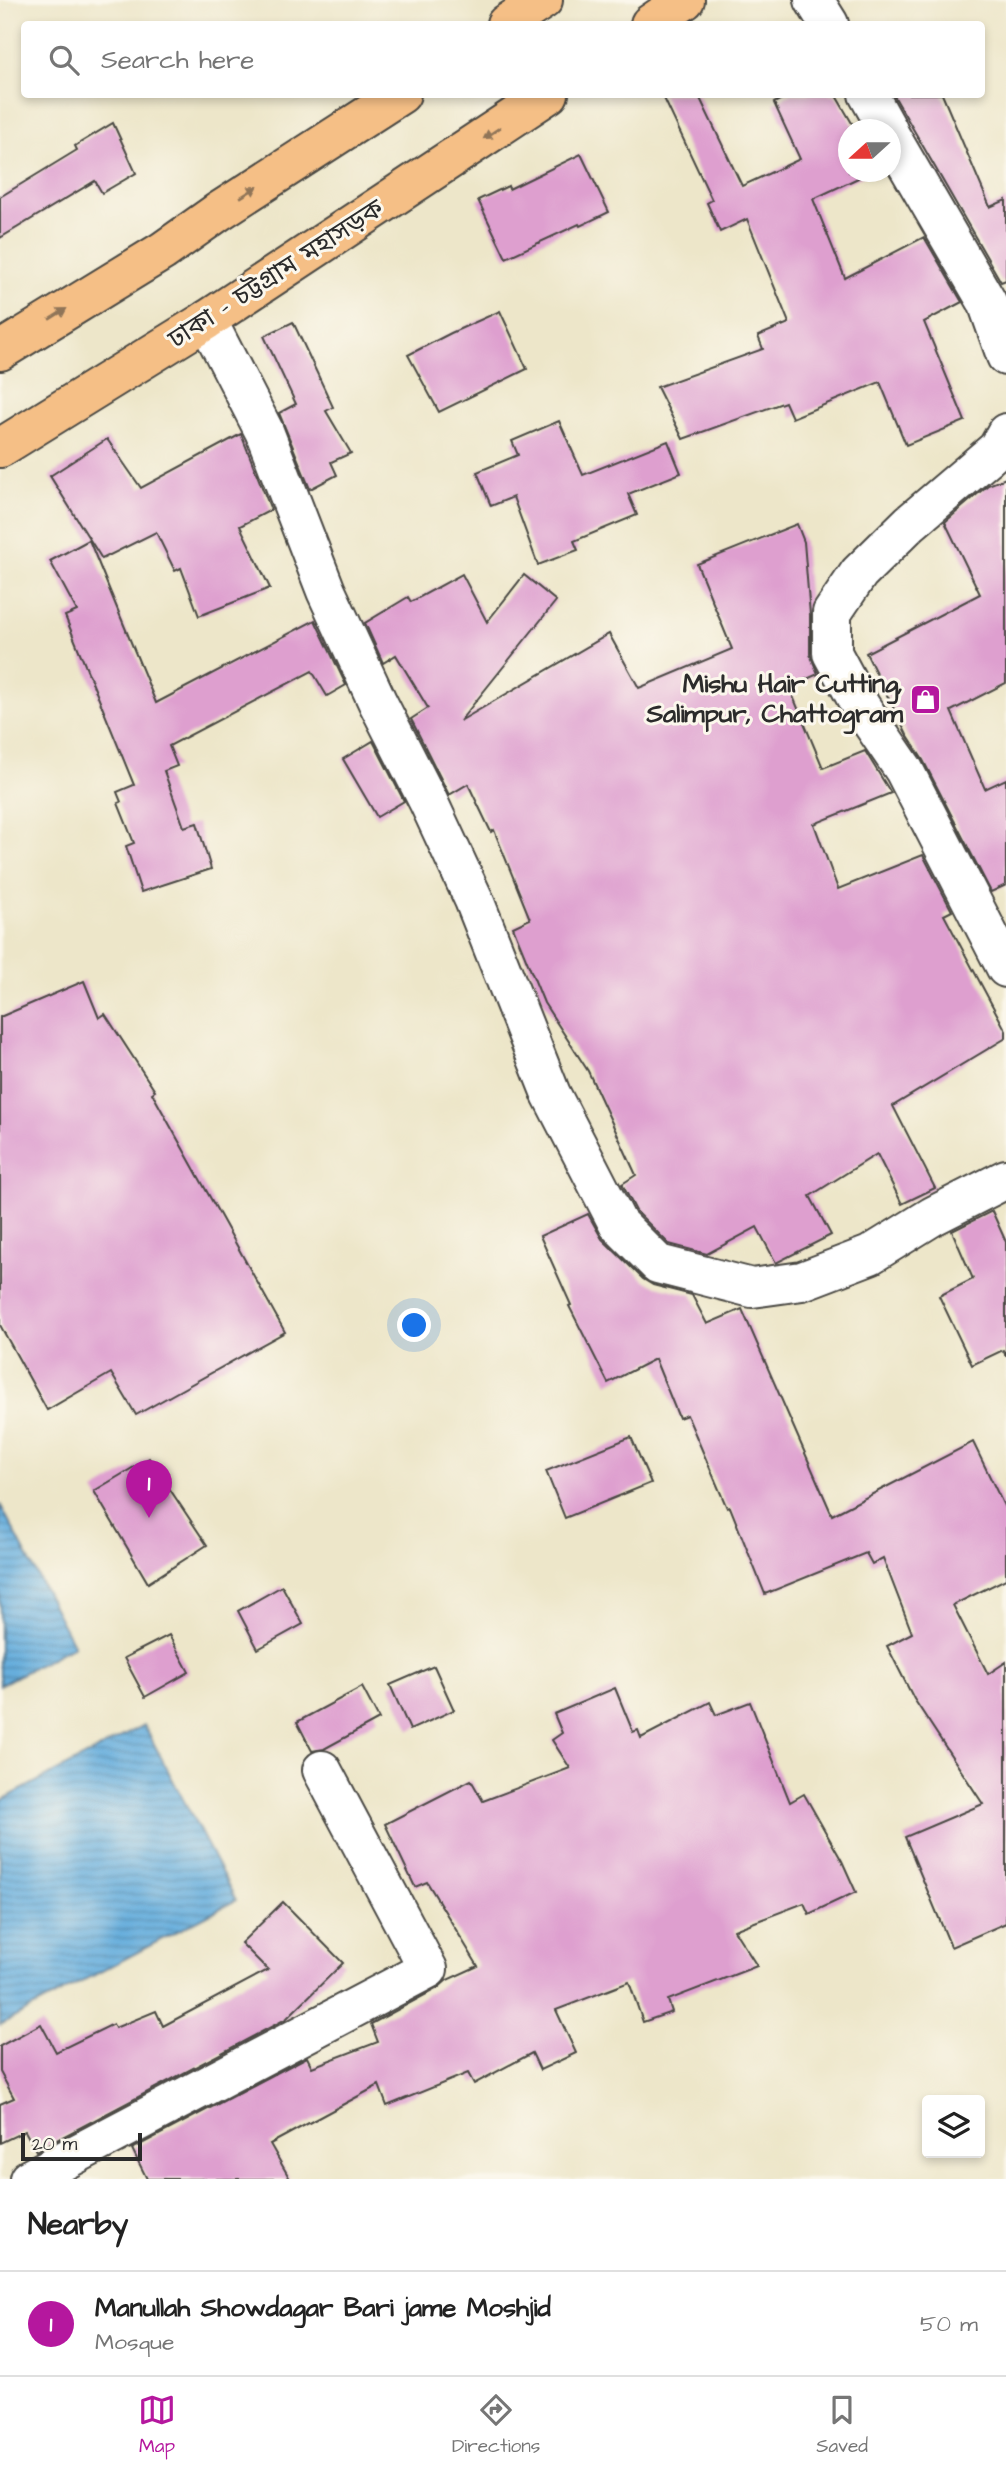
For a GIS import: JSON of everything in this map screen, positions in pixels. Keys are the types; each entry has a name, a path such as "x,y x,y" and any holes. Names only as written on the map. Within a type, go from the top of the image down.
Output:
{"highway":[{"path":"511,21 543,0"},
{"path":"654,21 685,0"},
{"path":"0,351 163,251 218,212 395,98"},
{"name":"ঢাকা - চট্টগ্রাম মহাসড়ক","path":"0,449 207,320 543,98"},
{"path":"0,421 130,367"}],"street":[{"path":"814,0 826,21"},
{"path":"870,98 882,119"},
{"path":"901,152 987,302 1006,356"},
{"path":"207,320 264,430 326,591 474,900 551,1094 618,1224 658,1264 752,1288 802,1281 870,1255 933,1216 1006,1179"},
{"path":"1006,433 998,449 910,523 859,573 832,613 832,653 860,708 904,770 1006,968"},
{"path":"29,2179 428,1969 322,1770"}],"water":[{"path":"0,1504 74,1646 0,1685"},
{"path":"144,1725 236,1900 0,2025 0,1801"}],"building":[{"path":"664,98 700,98 742,186 800,159 774,103 783,98 837,98 850,119 838,119 838,182 850,182 813,199 845,278 924,237 962,302 924,322 965,421 906,445 880,382 792,418 785,402 683,439 657,387 763,349 758,336 789,323 747,219 720,232 707,203 712,200"},
{"path":"895,98 944,98 990,207 1006,200 1006,280 1001,282"},
{"path":"113,123 136,173 102,193 95,181 0,238 0,197 77,150 75,146"},
{"path":"581,154 609,212 506,258 478,200 508,186 509,189"},
{"path":"500,311 527,369 439,412 408,355"},
{"path":"293,322 333,407 326,411 351,453 331,462 337,475 310,489 279,413 296,404 264,336"},
{"path":"559,421 583,475 668,441 681,473 628,494 637,515 574,541 578,550 538,565 513,497 491,506 477,472 518,455 512,441"},
{"path":"241,434 271,510 240,526 270,588 199,616 181,568 175,571 156,532 102,559 50,476 107,439 141,488"},
{"path":"1006,478 1006,683 951,711 985,789 1006,779 1006,885 991,892 866,653 980,594 945,522 988,485"},
{"path":"797,524 804,542 810,654 818,674 789,687 823,768 865,751 891,793 814,824 838,889 923,855 952,911 944,915 1006,1031 1006,1038 893,1106 935,1188 902,1204 877,1154 810,1196 831,1235 776,1263 757,1227 707,1254 669,1244 636,1211 622,1184 636,1175 588,1071 544,1003 513,927 530,919 494,830 491,832 468,784 449,795 411,719 428,708 396,655 383,663 365,623 408,597 411,602 462,574 487,622 524,575 556,601 460,721 609,634 639,688 732,649 697,564"},
{"path":"89,540 156,703 315,620 346,685 327,696 312,671 169,746 177,766 164,771 184,827 197,823 211,869 141,892 126,846 134,843 118,803 121,802 117,792 134,785 65,616 77,611 50,561"},
{"path":"373,741 404,801 377,817 343,759"},
{"path":"84,981 99,1018 105,1014 155,1091 152,1093 285,1332 136,1415 111,1373 47,1410 0,1325 0,1017"},
{"path":"992,1211 1006,1242 1006,1356 1003,1350 972,1365 939,1296 973,1279 952,1231"},
{"path":"588,1214 602,1239 643,1279 653,1285 692,1295 707,1324 742,1309 832,1515 973,1442 1006,1510 1006,1579 953,1605 988,1674 1006,1662 1006,1923 951,1947 905,1837 983,1804 914,1699 887,1646 912,1633 883,1558 872,1564 866,1553 765,1594 730,1507 727,1508 687,1415 679,1418 655,1359 608,1383 569,1306 571,1305 540,1236"},
{"path":"631,1437 651,1483 565,1518 546,1471"},
{"path":"149,1458 207,1545 148,1583 94,1491"},
{"path":"282,1586 303,1624 258,1649 238,1611"},
{"path":"169,1635 189,1672 145,1697 124,1658"},
{"path":"434,1666 454,1710 410,1730 390,1685"},
{"path":"362,1687 379,1719 324,1749 312,1751 297,1722"},
{"path":"615,1688 633,1732 638,1730 641,1738 710,1702 716,1715 750,1702 790,1802 804,1794 842,1861 856,1892 809,1914 804,1903 734,1930 757,1966 668,2000 672,2012 643,2022 629,1982 556,2010 576,2053 540,2070 532,2053 474,2084 468,2073 387,2106 379,2085 270,2144 290,2179 147,2179 132,2149 307,2057 312,2067 378,2042 371,2024 438,1988 447,1980 478,1966 427,1882 415,1887 385,1824 471,1780 483,1801 570,1768 552,1740 562,1733 554,1714"},
{"path":"283,1902 343,1963 286,2019 36,2151 25,2131 0,2143 0,2104 14,2098 0,2072 0,2046 41,2024 56,2052 113,2024 115,2028 156,2011 163,2026 268,1970 241,1943"}],"place":[{"name":"Mishu Hair Cutting, Salimpur, Chattogram","path":"926,699"},
{"name":"Manullah Showdagar Bari jame Moshjid","path":"149,1518"}]}
